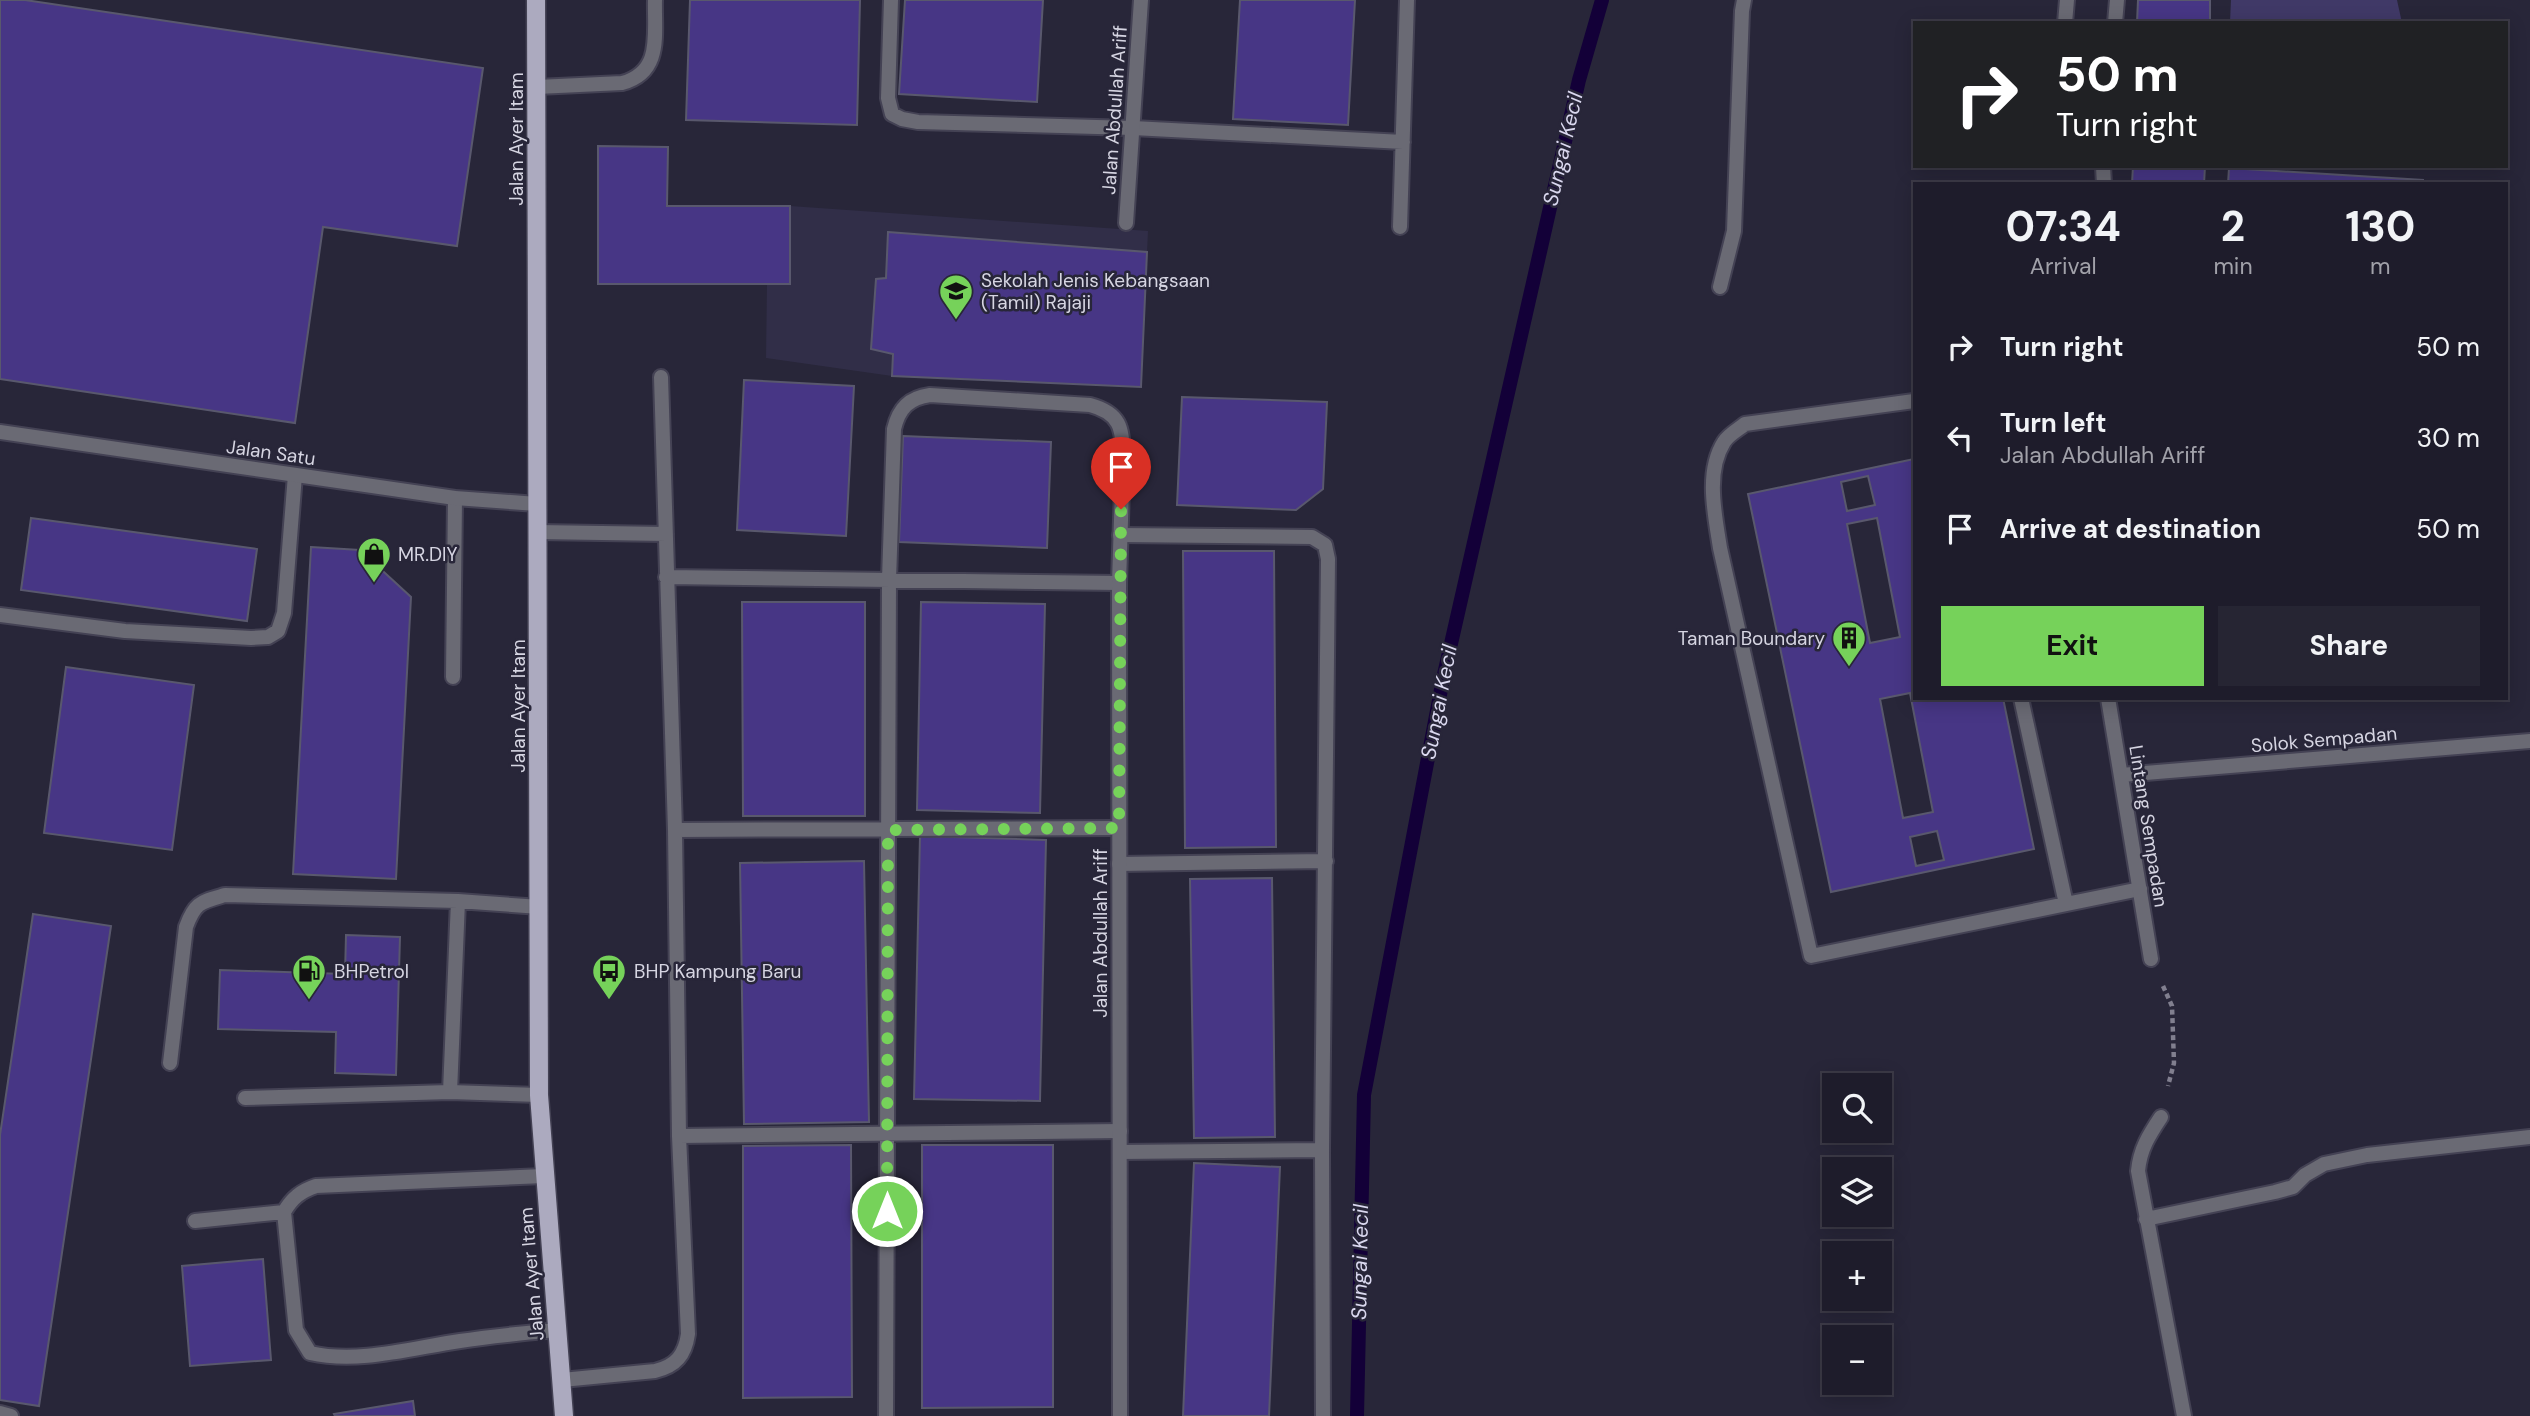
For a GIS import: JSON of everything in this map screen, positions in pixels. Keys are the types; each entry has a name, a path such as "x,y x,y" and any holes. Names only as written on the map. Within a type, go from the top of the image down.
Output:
{"main road":[{"name":"Jalan Ayer Itam","path":"536,0 539,1095 565,1414"}],"street":[{"path":"537,87 635,80 645,72 651,62 654,50 655,0"},
{"path":"891,0 888,98 892,114 902,119 918,122 1133,128 1403,142"},
{"name":"Jalan Abdullah Ariff","path":"1126,223 1141,0"},
{"path":"1400,227 1407,0"},
{"path":"1720,287 1734,231 1744,0"},
{"path":"2065,21 2067,0"},
{"path":"2115,21 2117,0"},
{"path":"562,1380 668,1367 679,1359 687,1348 679,1136 675,830 661,377"},
{"name":"Jalan Abdullah Ariff","path":"886,1416 889,580 894,429 897,416 905,405 917,397 1090,405 1103,408 1114,416 1121,428 1120,1416"},
{"path":"1913,401 1745,424 1724,441 1715,468 1713,502 1720,548 1811,956 2140,889"},
{"name":"Jalan Satu","path":"0,432 456,498 537,504"},
{"path":"0,615 125,631 268,637 278,631 284,612 296,475"},
{"path":"453,677 456,498"},
{"path":"537,532 666,534"},
{"path":"1120,535 1312,537 1325,545 1328,559 1322,1150 1323,1416"},
{"path":"666,577 1119,583"},
{"path":"2021,700 2066,904"},
{"name":"Lintang Sempadan","path":"2108,700 2151,959"},
{"name":"Solok Sempadan","path":"2121,775 2530,741"},
{"path":"675,830 1119,828"},
{"path":"1119,864 1326,861"},
{"path":"170,1063 186,927 192,910 205,900 225,895 457,901 540,908"},
{"path":"450,1092 457,901"},
{"path":"244,1098 450,1092 539,1095"},
{"path":"2161,1117 2147,1137 2140,1154 2138,1171 2184,1416"},
{"path":"679,1136 1120,1131"},
{"path":"2146,1219 2284,1190 2324,1164 2367,1156 2530,1137"},
{"path":"1120,1152 1322,1150"},
{"path":"544,1176 316,1186 303,1191 290,1202 284,1212 296,1330 310,1353 352,1357 478,1338 557,1331"},
{"path":"195,1222 284,1212"},
{"path":"0,1413 11,1416"}],"path":[{"path":"2151,959 2172,1006 2174,1063 2161,1117"}],"shaded area":[{"path":"2231,0 2397,0 2402,21 2230,21"},
{"name":"Sekolah Jenis Kebangsaan (Tamil) Rajaji","path":"790,206 1148,231 1141,387 892,376 766,358 767,284 790,284"}],"building":[{"path":"0,0 25,0 483,68 457,246 323,227 295,423 0,379"},
{"path":"690,0 860,0 857,125 686,120"},
{"path":"905,0 1043,0 1037,102 899,94"},
{"path":"1240,0 1355,0 1348,125 1233,119"},
{"path":"2138,0 2210,0 2210,21 2137,21"},
{"path":"598,146 668,147 667,206 790,206 790,284 598,284"},
{"path":"2133,168 2205,168 2204,182 2132,182"},
{"path":"2229,168 2423,180 2423,182 2228,182"},
{"name":"Sekolah Jenis Kebangsaan (Tamil) Rajaji","path":"888,232 1147,252 1141,387 892,376 893,354 871,349 876,279 886,278"},
{"path":"744,380 854,386 846,536 737,530"},
{"path":"1182,397 1327,402 1323,489 1296,510 1177,505"},
{"path":"903,436 1051,442 1047,548 899,542"},
{"name":"Taman Boundary","path":"1913,459 1913,700 2003,700 2034,849 1831,892 1748,494","holes":["1868,476 1875,505 1847,511 1841,482","1877,518 1900,637 1870,643 1847,524","1910,693 1933,812 1903,818 1880,699","1937,831 1944,860 1916,866 1910,837"]},
{"path":"31,518 257,549 247,621 21,590"},
{"path":"311,547 360,550 411,597 396,879 293,874"},
{"path":"1183,551 1274,551 1276,847 1185,848"},
{"path":"742,602 865,602 865,816 743,816"},
{"path":"921,602 1045,604 1040,813 917,810"},
{"path":"66,667 194,685 172,850 44,833"},
{"path":"920,836 1046,840 1040,1101 914,1099"},
{"path":"864,861 869,1122 744,1124 740,863"},
{"path":"1272,878 1275,1137 1194,1138 1190,879"},
{"path":"33,914 111,926 39,1406 0,1400 0,1135"},
{"name":"BHPetrol","path":"346,935 400,937 396,1075 335,1073 336,1032 218,1029 220,970 345,974"},
{"path":"851,1145 852,1397 743,1398 743,1146"},
{"path":"922,1145 1053,1145 1053,1407 922,1408"},
{"path":"1194,1163 1280,1167 1269,1416 1183,1416"},
{"path":"263,1259 271,1360 190,1366 182,1266"},
{"path":"413,1401 415,1416 334,1414"}],"waterway":[{"name":"Sungai Kecil","path":"1357,1416 1364,1095 1443,679 1579,80 1602,0"}],"place":[{"name":"Sekolah Jenis Kebangsaan (Tamil) Rajaji","path":"956,321"},
{"name":"MR.DIY","path":"374,584"},
{"name":"Taman Boundary","path":"1849,668"},
{"name":"BHPetrol","path":"309,1001"},
{"name":"BHP Kampung Baru","path":"609,1001"}],"route":[{"path":"887,1211 888,830 1119,828 1121,509"}]}
